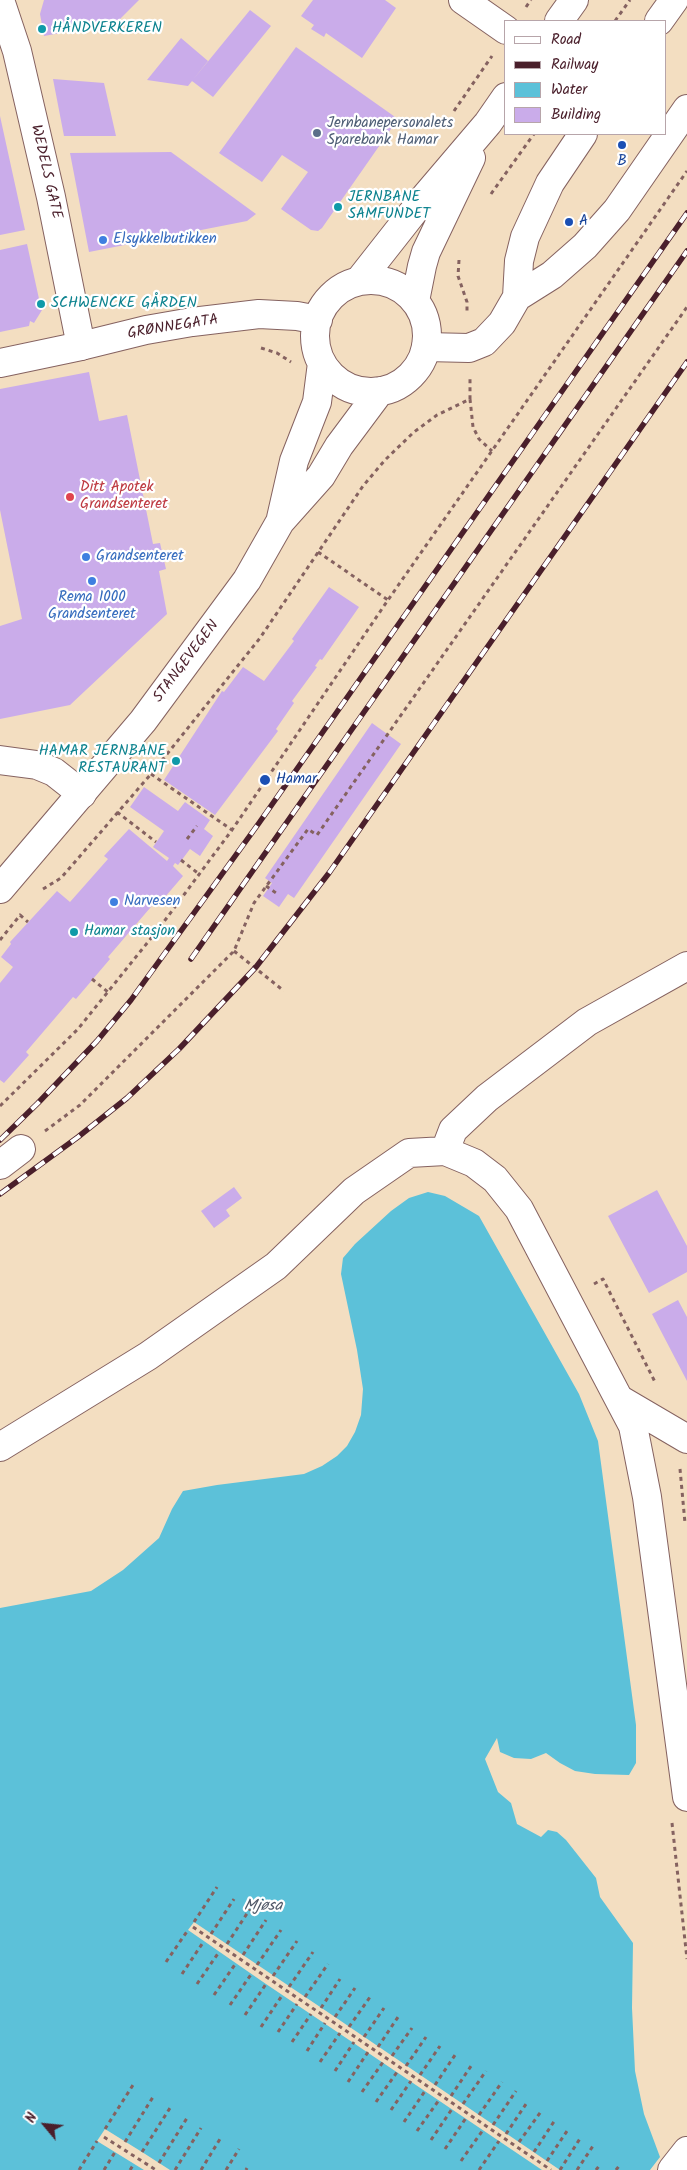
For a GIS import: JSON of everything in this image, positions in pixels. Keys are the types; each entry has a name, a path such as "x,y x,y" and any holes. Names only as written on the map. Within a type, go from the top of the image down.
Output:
{"street":[{"name":"WEDELS GATE","path":"0,0 17,51 51,197 81,346"},
{"path":"462,0 504,29"},
{"path":"560,20 574,0"},
{"path":"659,20 674,0"},
{"path":"359,281 425,197 488,123 504,100"},
{"path":"517,297 552,275 585,246 617,210 687,109"},
{"path":"415,301 426,252 488,123"},
{"path":"426,347 469,348 484,342 502,323 517,297 519,261 524,238 550,183 581,135"},
{"path":"370,279 390,282 407,293 415,301 423,315 427,331 426,347 415,372 393,388 380,391 363,392 347,386 333,377 322,363 317,350 315,335 318,320 331,296 348,284 370,279"},
{"name":"GRØNNEGATA","path":"0,363 146,330 259,314 297,316 318,320"},
{"name":"STANGEVEGEN","path":"280,522 294,461 317,402 322,363"},
{"name":"STANGEVEGEN","path":"0,889 143,721 247,580 280,522 321,476 339,446 380,391"},
{"path":"0,760 37,765 54,772 82,794"},
{"path":"445,1151 453,1130 502,1087 587,1022 687,966"},
{"path":"0,1165 21,1149"},
{"path":"0,1446 148,1356 276,1266 354,1191 409,1153 445,1151 474,1163 495,1179 519,1209 633,1426 647,1496 679,1807"},
{"path":"618,1399 687,1439"},
{"path":"672,2170 687,2151"}],"path":[{"path":"616,20 630,0"},
{"path":"487,200 533,135"},
{"path":"0,1106 78,1029 232,830 388,600 687,171"},
{"path":"460,254 458,276 467,302 470,399 473,427 479,439 492,451"},
{"path":"21,1149 80,1105 234,951 254,903 308,828 317,835 687,307"},
{"path":"36,894 61,878 151,774 260,638 346,508 385,460 414,432 437,415 470,399"},
{"path":"318,552 388,600"},
{"path":"151,774 232,830"},
{"path":"117,812 156,842"},
{"path":"188,839 197,826"},
{"path":"181,860 199,874"},
{"path":"266,886 276,893"},
{"path":"0,940 26,908"},
{"path":"20,915 28,922"},
{"path":"234,951 284,991"},
{"path":"92,979 108,992"},
{"path":"679,1807 687,1959"},
{"path":"194,1922 217,1887"},
{"path":"211,1934 234,1899"},
{"path":"226,1944 250,1909"},
{"path":"242,1955 266,1920"},
{"path":"193,1927 550,2170"},
{"path":"166,1962 188,1930"},
{"path":"257,1965 281,1930"},
{"path":"182,1974 204,1941"},
{"path":"273,1976 297,1941"},
{"path":"198,1984 219,1952"},
{"path":"289,1987 313,1952"},
{"path":"214,1995 236,1963"},
{"path":"305,1997 328,1964"},
{"path":"230,2005 252,1973"},
{"path":"321,2008 340,1979"},
{"path":"245,2015 266,1984"},
{"path":"335,2018 355,1988"},
{"path":"261,2027 283,1994"},
{"path":"349,2027 370,1997"},
{"path":"278,2032 297,2004"},
{"path":"364,2037 384,2008"},
{"path":"292,2042 311,2014"},
{"path":"378,2046 398,2017"},
{"path":"307,2051 326,2023"},
{"path":"392,2056 412,2028"},
{"path":"320,2062 340,2033"},
{"path":"406,2066 426,2037"},
{"path":"335,2071 354,2042"},
{"path":"420,2075 440,2046"},
{"path":"348,2082 368,2052"},
{"path":"435,2085 455,2055"},
{"path":"362,2092 382,2062"},
{"path":"451,2096 473,2063"},
{"path":"463,2104 486,2071"},
{"path":"376,2102 397,2072"},
{"path":"391,2110 411,2081"},
{"path":"479,2115 502,2082"},
{"path":"105,2130 133,2085"},
{"path":"404,2122 425,2091"},
{"path":"493,2124 516,2091"},
{"path":"125,2142 153,2097"},
{"path":"417,2131 439,2100"},
{"path":"506,2134 528,2101"},
{"path":"142,2152 170,2108"},
{"path":"431,2140 452,2109"},
{"path":"519,2142 542,2110"},
{"path":"159,2163 186,2118"},
{"path":"445,2149 466,2118"},
{"path":"534,2152 555,2120"},
{"path":"175,2170 201,2128"},
{"path":"547,2161 569,2128"},
{"path":"461,2161 483,2130"},
{"path":"104,2137 156,2170"},
{"path":"560,2170 581,2138"},
{"path":"201,2170 220,2139"},
{"path":"79,2170 97,2141"},
{"path":"479,2170 499,2141"},
{"path":"577,2170 593,2146"},
{"path":"226,2170 238,2149"},
{"path":"104,2170 115,2152"},
{"path":"130,2170 134,2164"},
{"path":"596,2170 599,2166"},
{"path":"616,2170 619,2166"}],"water":[{"name":"Mjøsa","path":"428,1192 445,1196 479,1216 579,1394 598,1441 636,1725 636,1763 629,1775 595,1774 575,1771 546,1753 531,1759 514,1758 500,1752 497,1738 485,1759 498,1792 511,1803 517,1824 541,1837 548,1830 557,1832 566,1840 596,1878 600,1897 633,1943 632,2008 635,2071 644,2114 660,2157 650,2170 0,2170 0,1608 91,1591 123,1570 159,1538 172,1509 183,1491 304,1474 322,1466 337,1456 347,1446 355,1432 361,1415 363,1389 341,1274 343,1258 355,1244 391,1211 409,1198"}],"pier":[{"path":"194,1922 560,2170 542,2170 266,1984 188,1930"},
{"path":"105,2129 170,2170 144,2170 97,2141"}],"building":[{"path":"44,0 139,0 106,33 97,24 94,27 44,36 40,14"},
{"path":"313,0 385,0 396,8 362,58 326,33 324,37 311,29 314,25 301,16"},
{"path":"250,10 271,26 213,97 192,81"},
{"path":"181,38 208,61 188,86 147,80"},
{"path":"296,47 398,119 322,228 318,231 311,230 281,209 308,172 282,155 262,182 219,153"},
{"path":"53,79 104,83 116,136 64,136"},
{"path":"0,116 25,230 0,235"},
{"path":"171,152 256,214 247,221 89,252 70,153"},
{"path":"27,244 41,308 39,309 42,310 34,323 30,321 29,326 0,332 0,250"},
{"name":"Grandsenteret","path":"89,372 99,421 127,415 153,544 160,543 166,569 159,571 167,614 70,705 0,719 0,626 22,619 0,510 0,389"},
{"path":"329,587 359,607 322,660 320,659 315,666 317,667 292,701 294,703 276,729 278,731 215,815 164,780 222,691 224,692 243,667 264,681 294,641 292,639"},
{"path":"372,723 401,744 294,898 288,894 279,907 263,896 272,883 265,878"},
{"name":"Hamar stasjon","path":"144,787 178,811 185,802 210,820 204,829 213,836 200,856 190,849 178,865 175,863 173,866 183,876 159,904 156,901 108,957 110,959 76,999 73,997 26,1052 29,1055 4,1083 0,1080 0,983 13,967 1,957 11,944 10,942 57,891 70,902 108,859 104,856 129,829 167,861 169,858 153,847 164,831 130,807"},
{"path":"234,1187 242,1198 226,1210 230,1216 214,1228 201,1211"},
{"path":"657,1190 687,1246 687,1272 649,1293 608,1216"},
{"path":"678,1300 687,1317 687,1381 652,1314"}],"railway":[{"path":"0,1140 97,1041 131,1000 259,823 687,213"},
{"path":"191,959 687,251"},
{"path":"0,1194 78,1137 127,1098 179,1049 256,967 329,873 687,362"}],"place":[{"name":"HÅNDVERKEREN","path":"42,29"},
{"name":"Jernbanepersonalets Sparebank Hamar","path":"317,133"},
{"name":"B","path":"622,145"},
{"name":"JERNBANE SAMFUNDET","path":"338,207"},
{"name":"A","path":"569,222"},
{"name":"Elsykkelbutikken","path":"103,240"},
{"name":"SCHWENCKE GÅRDEN","path":"41,304"},
{"name":"Ditt Apotek Grandsenteret","path":"70,497"},
{"name":"Grandsenteret","path":"86,557"},
{"name":"Rema 1000 Grandsenteret","path":"92,581"},
{"name":"HAMAR JERNBANE RESTAURANT","path":"176,761"},
{"name":"Hamar","path":"265,780"},
{"name":"Narvesen","path":"114,902"},
{"name":"Hamar stasjon","path":"74,932"}]}
